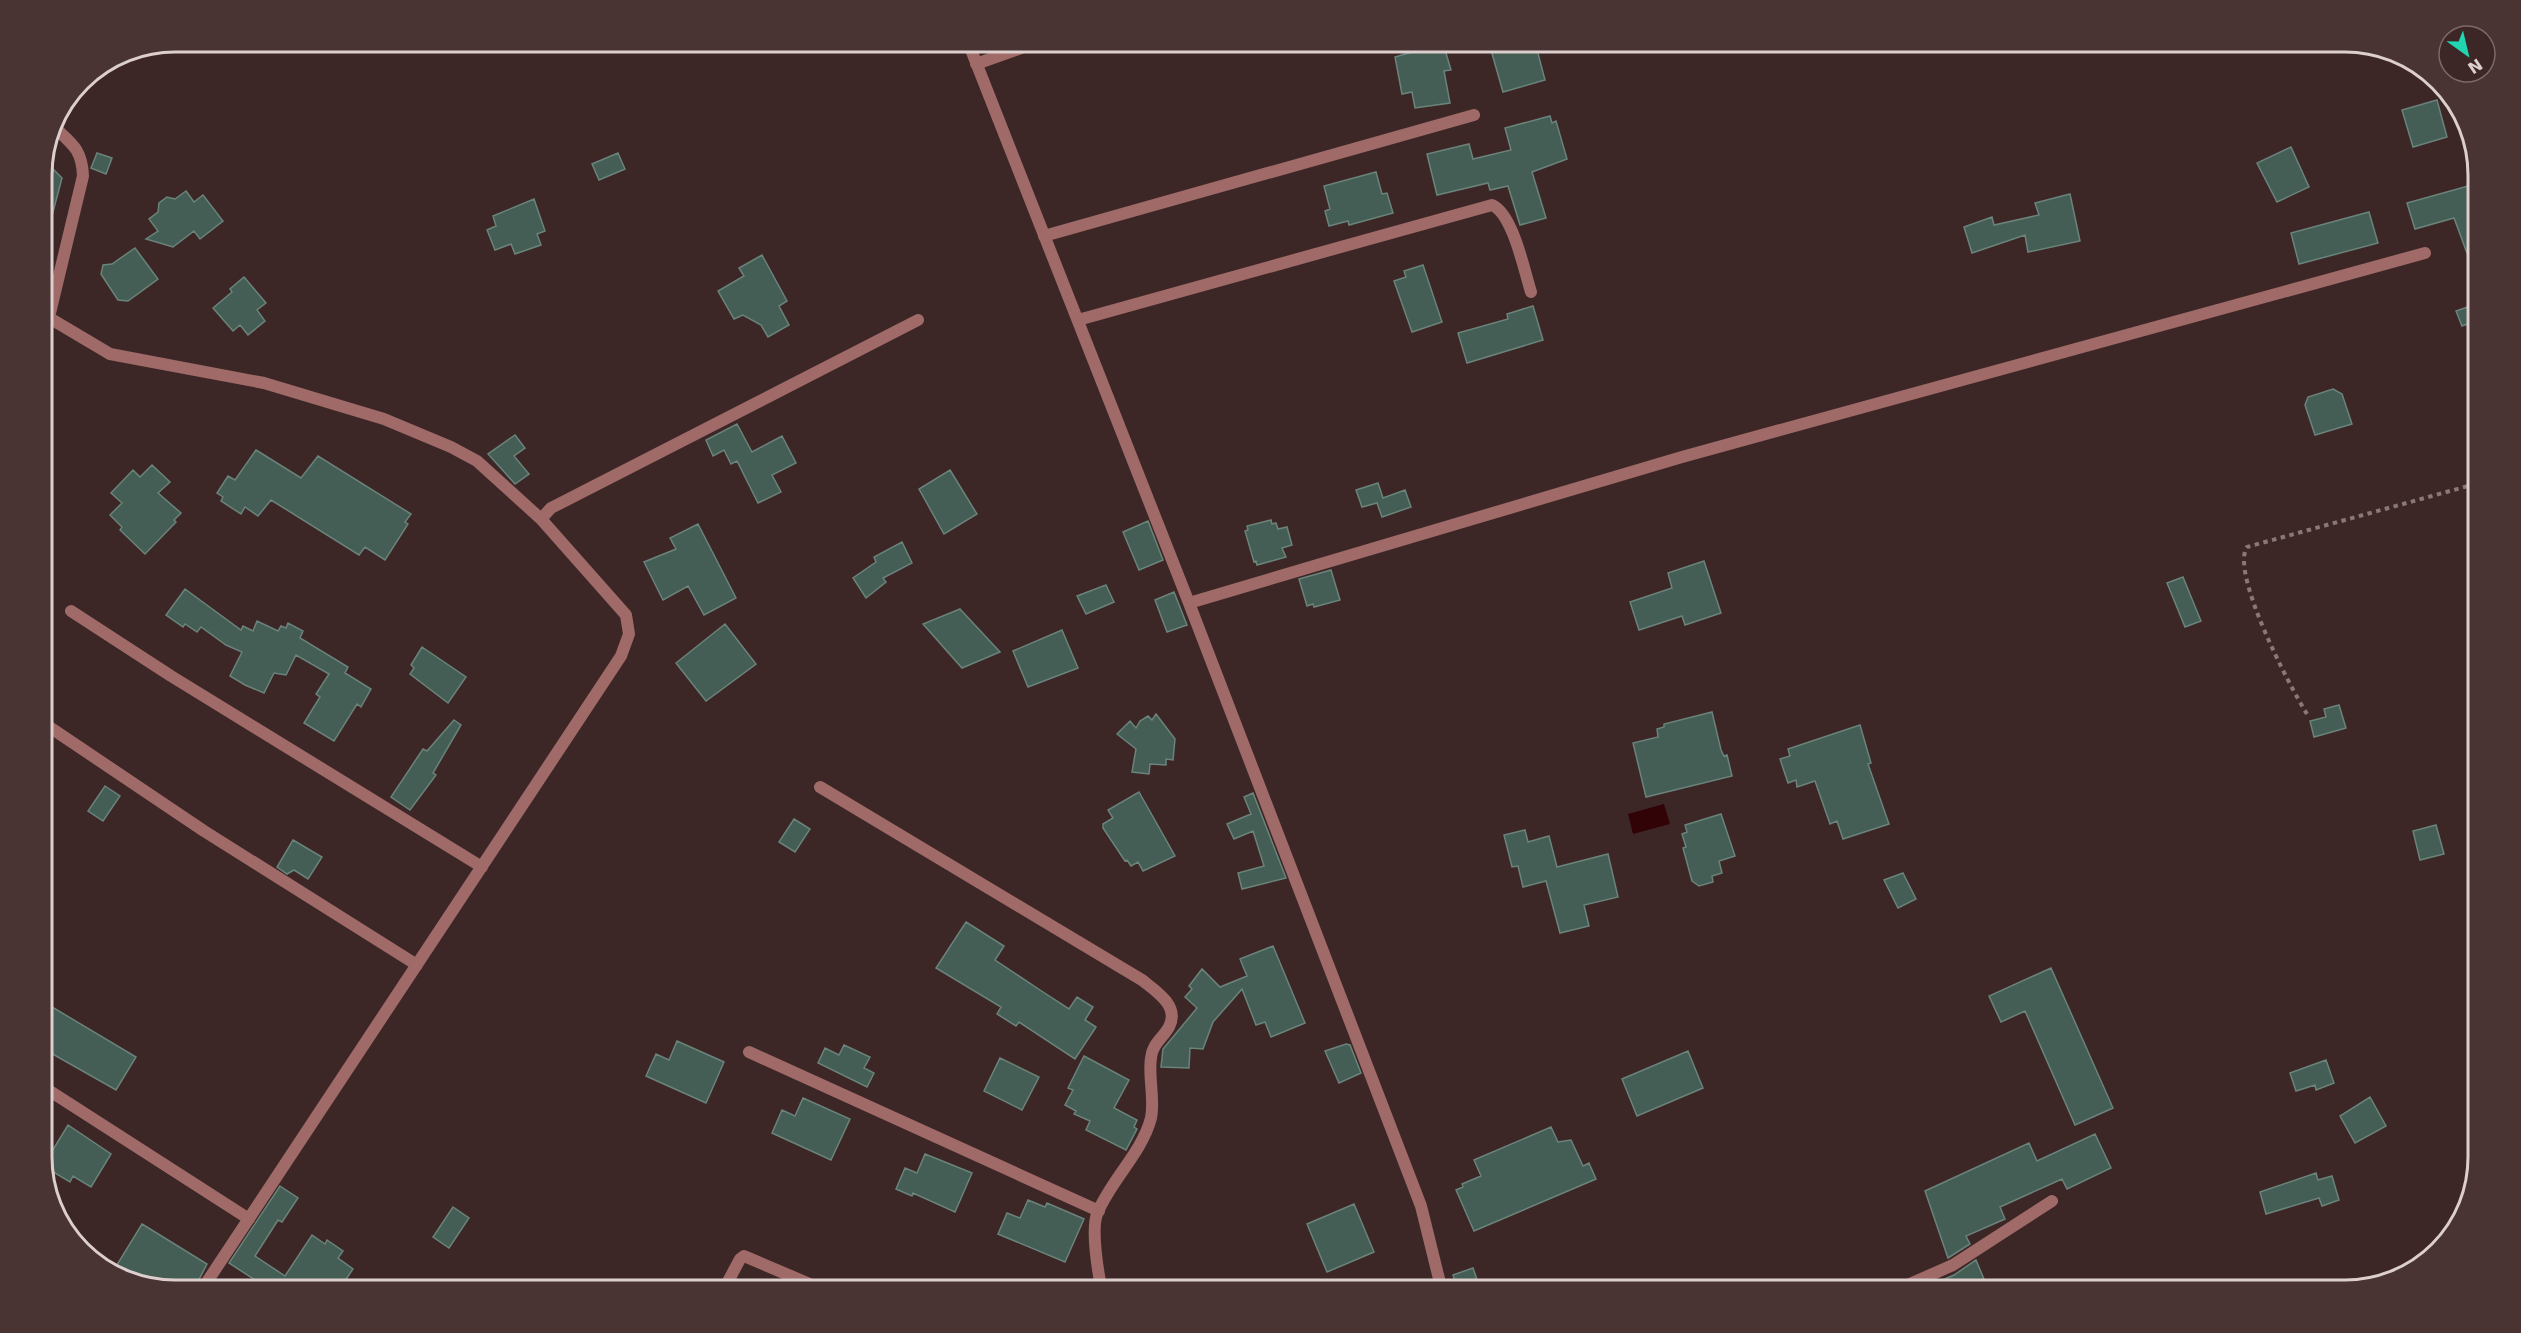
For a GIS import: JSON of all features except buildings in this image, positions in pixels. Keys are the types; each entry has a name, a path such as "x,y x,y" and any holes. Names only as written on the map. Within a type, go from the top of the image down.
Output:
{"street":[{"path":"972,53 1189,603 1421,1206 1439,1280"},
{"path":"976,64 1008,53"},
{"path":"1044,236 1474,115"},
{"path":"53,301 83,176 82,158 75,146 60,133"},
{"path":"1078,320 1492,205 1499,208 1508,224 1531,292"},
{"path":"1189,603 1682,457 2425,253"},
{"path":"541,519 551,508 918,320"},
{"path":"53,323 110,354 264,383 384,419 451,447 477,461 541,519 626,615 629,633 621,657 208,1280"},
{"path":"71,611 171,676 482,867"},
{"path":"53,729 204,831 417,965"},
{"path":"820,787 1142,980 1162,995 1169,1006 1172,1017 1169,1026 1155,1044 1151,1058 1151,1118 1134,1154 1099,1211 1095,1233 1101,1280"},
{"path":"749,1052 1099,1211"},
{"path":"53,1093 249,1219"},
{"path":"1919,1280 1953,1265 2052,1201"},
{"path":"729,1280 744,1256 800,1280"}],"path":[{"path":"2307,714 2268,641 2243,562 2247,547 2468,486"}],"shaded area":[{"path":"1664,804 1670,824 1633,834 1628,814"}]}
